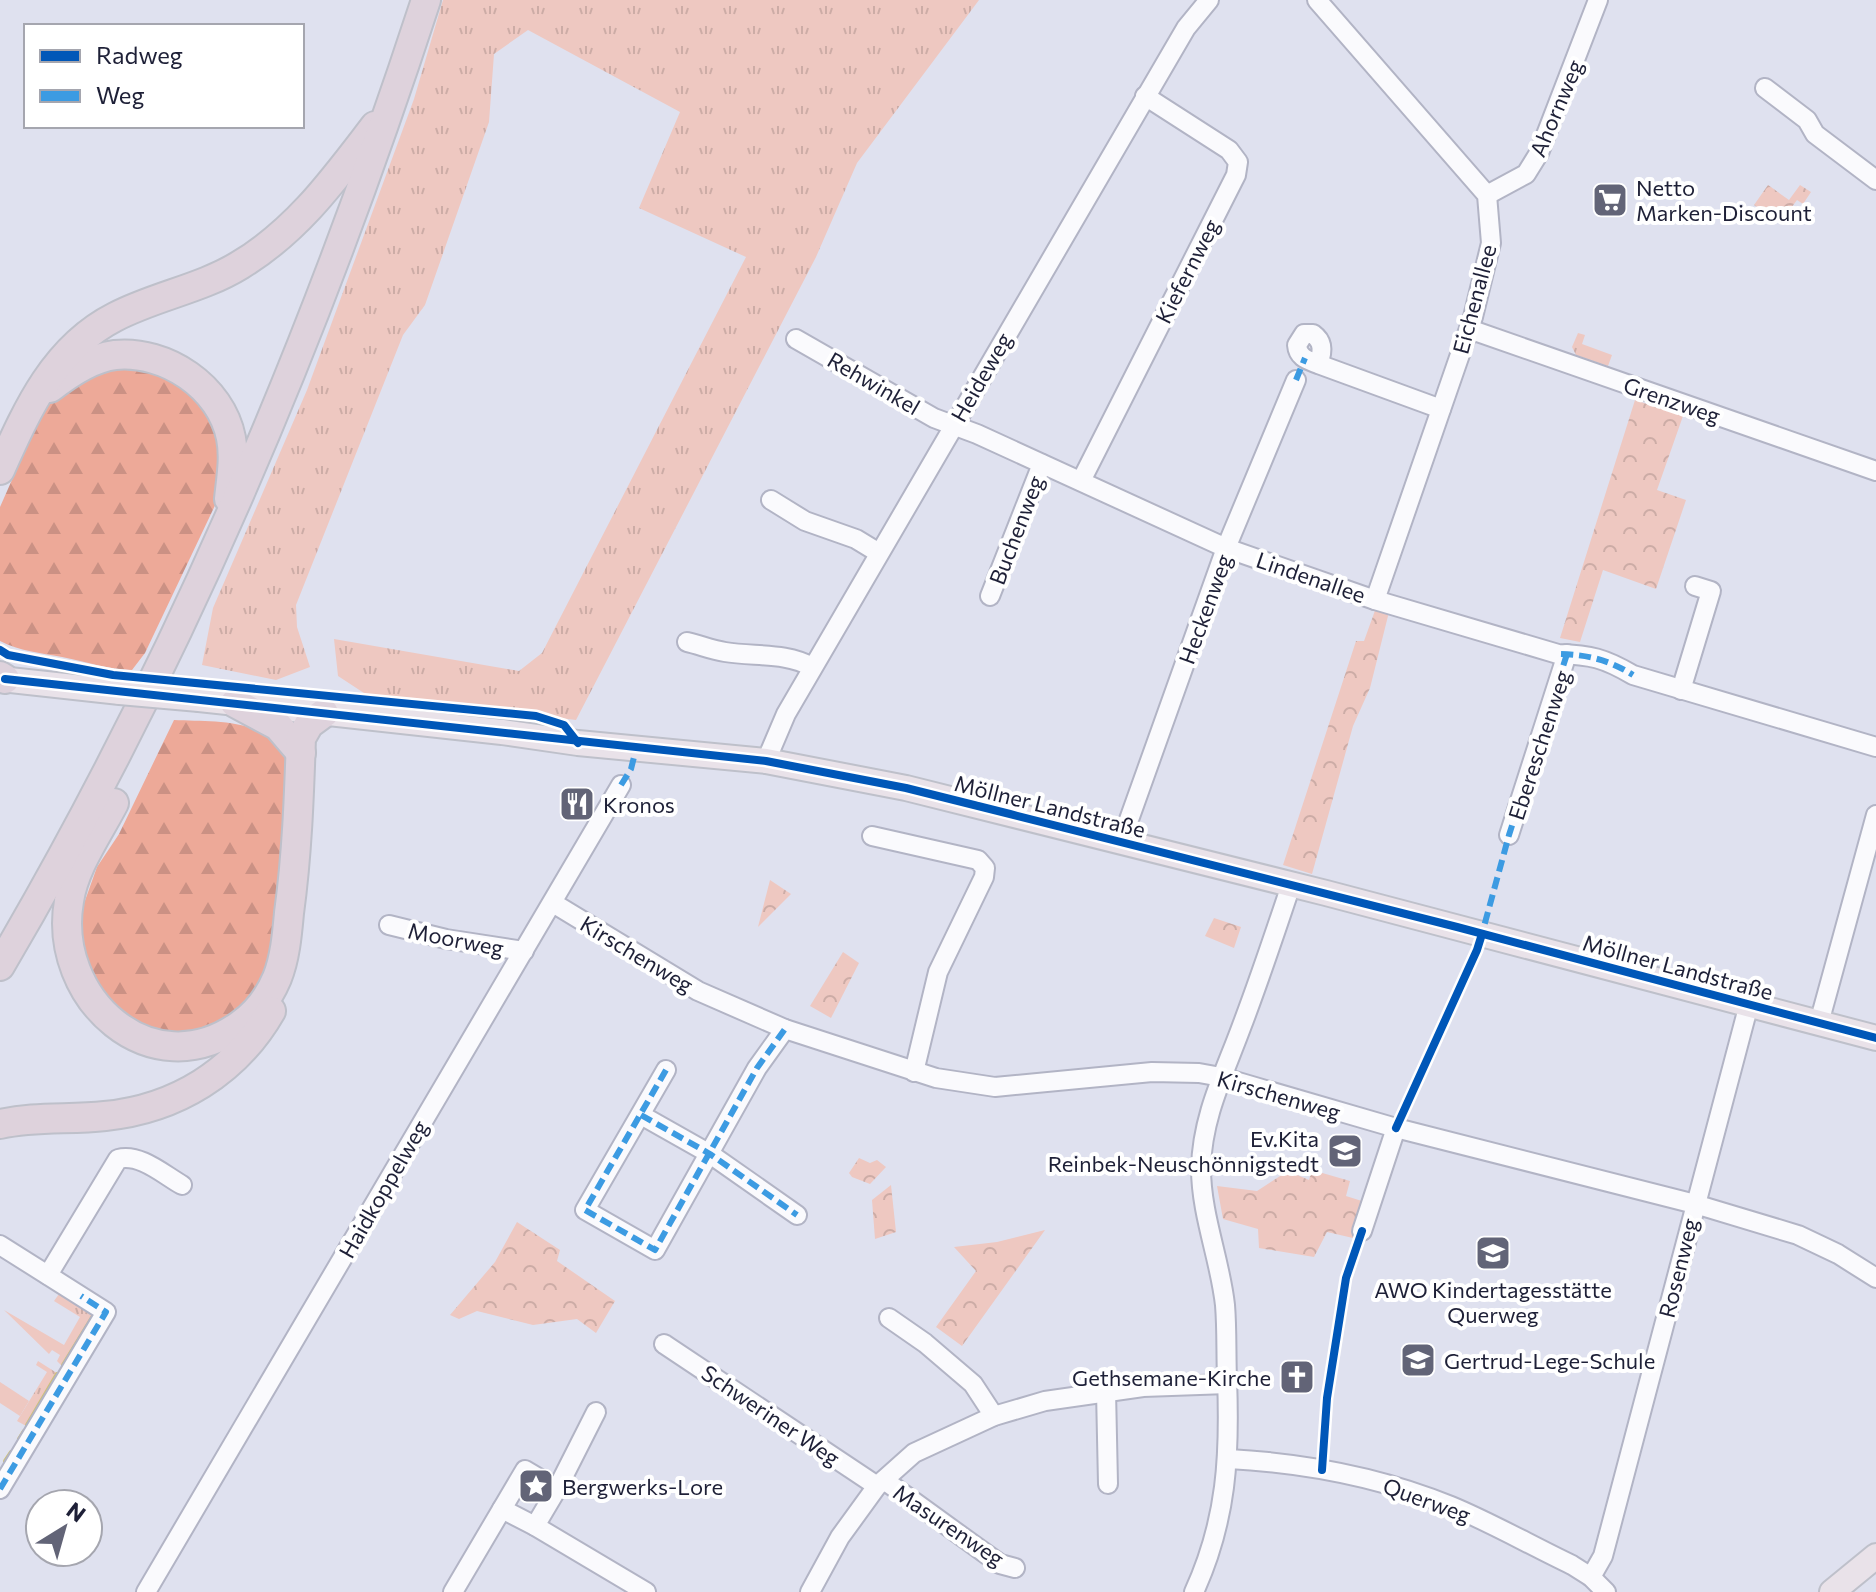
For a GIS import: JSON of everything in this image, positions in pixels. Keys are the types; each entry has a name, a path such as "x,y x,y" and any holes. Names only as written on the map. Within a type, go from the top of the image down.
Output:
{"highway":[{"path":"0,966 97,794 209,566 318,307 426,0"},
{"path":"0,470 55,365 90,332 116,316 238,267 291,227 330,187 391,106"},
{"path":"34,401 79,367 113,355 148,357 193,378 220,411 231,438 233,460 226,527"},
{"path":"209,566 206,600 185,663 83,862 69,900 68,946 76,973 91,1000 117,1026 164,1046 216,1040 247,1021 268,995 276,980 286,942 294,880 302,733 324,713"},
{"path":"235,703 278,726 301,753"},
{"path":"0,1124 32,1119 106,1116 170,1101 226,1068 252,1040 276,1002 292,951 324,713"}],"main road":[{"name":"Möllner Landstraße","path":"2,678 578,743 766,761 906,788 1876,1038"},
{"path":"1832,1592 1876,1556"}],"street":[{"name":"Heideweg","path":"766,761 786,714 812,667 1145,96 1186,28 1209,0"},
{"path":"1317,0 1487,195"},
{"name":"Ahornweg","path":"1487,195 1526,174 1539,153 1580,54 1598,0"},
{"path":"1765,88 1807,120 1815,134 1876,180"},
{"name":"Kiefernweg","path":"1081,481 1236,175 1238,162 1229,150 1145,96"},
{"name":"Eichenallee","path":"1375,600 1469,329 1491,243 1487,195"},
{"name":"Grenzweg","path":"1469,329 1874,464"},
{"name":"Rehwinkel","path":"796,339 934,418 953,425"},
{"path":"1318,364 1441,409"},
{"name":"Heckenweg","path":"1121,842 1226,548 1296,380"},
{"name":"Lindenallee","path":"953,425 1226,548 1375,600 1558,654 1585,654 1616,664 1633,675 1876,747"},
{"name":"Buchenweg","path":"990,596 1042,464"},
{"path":"771,500 805,521 856,539 879,553"},
{"path":"1681,690 1711,591 1695,586"},
{"path":"687,642 725,652 786,658 812,667"},
{"name":"Ebereschenweg","path":"1509,835 1567,654"},
{"name":"Haidkoppelweg","path":"146,1592 621,785"},
{"path":"1819,1023 1876,815"},
{"path":"872,836 978,860 985,868 984,877 938,972 914,1072"},
{"path":"1194,1592 1212,1545 1229,1459 1225,1304 1208,1223 1201,1169 1208,1119 1221,1077 1242,1028 1291,885"},
{"name":"Kirschenweg","path":"553,903 698,991 785,1029 914,1072 995,1087 1152,1072 1221,1077 1396,1128 1695,1204 1798,1235 1838,1254 1876,1278"},
{"name":"Moorweg","path":"389,925 446,939 524,951"},
{"name":"Rosenweg","path":"1591,1577 1603,1556 1749,1004"},
{"path":"666,1070 585,1210 655,1250 757,1068 785,1029"},
{"path":"641,1115 710,1154 797,1215"},
{"path":"1362,1231 1396,1128"},
{"path":"48,1275 118,1159 138,1159 182,1185"},
{"path":"0,1245 106,1312 0,1489"},
{"path":"889,1318 925,1343 969,1381 994,1416"},
{"name":"Schweriner Weg","path":"664,1344 880,1483"},
{"path":"810,1592 840,1537 880,1483 914,1453 994,1416 1045,1401 1106,1391 1228,1384"},
{"path":"1106,1391 1108,1484"},
{"path":"535,1526 596,1412"},
{"name":"Querweg","path":"1229,1459 1264,1461 1346,1474 1451,1506 1591,1577 1606,1592"},
{"path":"453,1592 525,1470 557,1489"},
{"name":"Masurenweg","path":"880,1483 1000,1564 1015,1568"},
{"path":"502,1509 646,1592"}],"green space":[{"path":"443,0 979,0 857,163 816,257 576,720 367,695 338,676 334,639 519,671 542,653 746,257 639,208 680,112 528,30 494,54 489,122 425,305 403,335 296,605 297,627 310,667 276,680 202,665 213,608 307,390 414,99"},
{"path":"1768,185 1789,200 1800,185 1811,192 1803,204 1797,200 1780,223 1754,205"},
{"path":"1578,333 1585,335 1582,344 1612,355 1608,366 1576,355 1572,347"},
{"path":"141,362 191,387 223,438 219,497 145,653 132,670 30,651 0,641 0,507 42,412 57,390 72,377"},
{"path":"1635,400 1683,416 1657,490 1686,500 1656,589 1603,570 1580,642 1560,638"},
{"path":"1377,605 1390,608 1370,688 1353,726 1312,874 1283,865 1356,641 1364,641"},
{"path":"174,720 223,722 254,729 268,736 287,761 278,909 267,965 256,994 212,1031 155,1033 129,1023 92,989 77,923 97,867 119,834"},
{"path":"770,880 791,894 758,927"},
{"path":"1214,918 1241,927 1234,948 1205,936"},
{"path":"843,952 859,963 831,1018 810,1006"},
{"path":"859,1158 870,1163 877,1160 886,1167 870,1184 849,1173"},
{"path":"1312,1170 1350,1181 1346,1196 1365,1202 1353,1238 1327,1232 1314,1257 1259,1248 1258,1229 1223,1219 1217,1186 1257,1191 1288,1171 1309,1180"},
{"path":"891,1185 896,1232 875,1239 872,1200"},
{"path":"517,1222 560,1250 557,1261 615,1301 596,1333 577,1319 533,1325 477,1311 459,1319 450,1315 495,1262"},
{"path":"1045,1230 962,1346 936,1327 976,1271 954,1247 997,1242"},
{"path":"59,1294 76,1305 80,1302 94,1312 64,1368 57,1361 60,1355 52,1350 49,1354 4,1310 64,1345 80,1317 54,1301"},
{"path":"38,1361 60,1375 28,1427 17,1421 47,1372 36,1365"},
{"path":"0,1382 29,1401 20,1416 0,1403"}],"waterway":[{"path":"63,1365 93,1316"},
{"path":"27,1425 57,1374"},
{"path":"19,1439 24,1431"},
{"path":"5,1461 11,1452"}],"marked path":[{"path":"1296,380 1305,358"},
{"path":"1561,654 1598,659 1633,675"},
{"path":"1480,941 1509,835 1567,654"},
{"path":"621,785 631,769 636,749"},
{"path":"666,1070 585,1210 655,1250 757,1068 785,1029"},
{"path":"641,1115 710,1154 797,1215"},
{"path":"0,1489 106,1312 81,1296"}],"cycle path":[{"path":"0,650 8,655 113,675 536,716 564,725 578,743"},
{"path":"5,679 766,761 906,788 1457,927 1876,1038"},
{"path":"1396,1128 1482,934"},
{"path":"1322,1470 1327,1398 1346,1278 1362,1231"}],"place":[{"name":"Netto Marken-Discount","path":"1610,200"},
{"name":"Kronos","path":"577,804"},
{"name":"Ev.Kita Reinbek-Neuschönnigstedt","path":"1345,1151"},
{"name":"AWO Kindertagesstätte Querweg","path":"1493,1253"},
{"name":"Gertrud-Lege-Schule","path":"1418,1360"},
{"name":"Gethsemane-Kirche","path":"1297,1377"},
{"name":"Bergwerks-Lore","path":"536,1486"}]}
